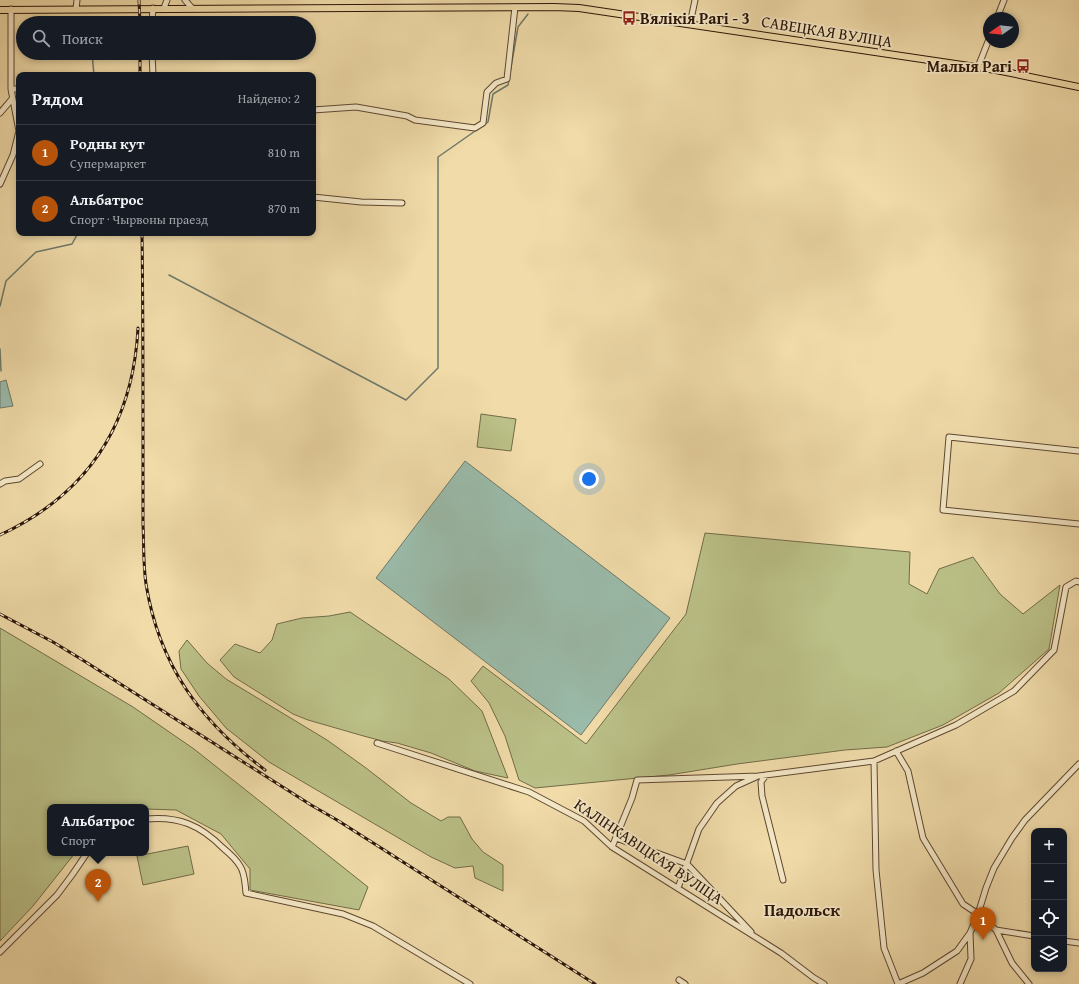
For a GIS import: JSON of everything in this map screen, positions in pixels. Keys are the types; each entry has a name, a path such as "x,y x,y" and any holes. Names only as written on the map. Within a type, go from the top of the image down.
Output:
{"main road":[{"name":"САВЕЦКАЯ ВУЛІЦА","path":"0,10 554,6 579,8 978,67 1076,86"}],"street":[{"path":"76,9 77,0"},
{"path":"164,8 167,0"},
{"path":"185,0 192,8"},
{"path":"690,24 695,0"},
{"path":"999,12 1004,0"},
{"path":"316,110 356,107 407,116 415,120 475,128 483,123 487,92 496,83 507,79 515,7"},
{"path":"152,8 152,16"},
{"path":"10,9 11,89 16,117"},
{"path":"978,67 985,48"},
{"path":"152,60 153,72"},
{"path":"1076,86 1079,91"},
{"path":"11,89 16,89"},
{"path":"0,112 12,99"},
{"path":"0,184 13,155 16,143"},
{"path":"316,196 361,202 402,202"},
{"path":"1079,451 949,437 943,510 1079,524"},
{"path":"0,484 19,478 40,464"},
{"path":"612,847 632,798 637,780 758,776 874,761 956,725 1014,691 1054,650 1066,587 1076,581 1079,582"},
{"name":"КАЛІНКАВІЦКАЯ ВУЛІЦА","path":"377,743 529,792 584,821 612,847 781,953 824,984"},
{"path":"896,751 908,771 923,838 963,904 978,914 996,930 1012,964 1030,984"},
{"path":"874,761 876,870 884,948 898,984 923,973 957,951 970,933 994,868 1012,838 1025,820 1079,764"},
{"path":"766,775 762,782 762,796 782,880"},
{"path":"678,888 699,829 717,803 736,786 758,776"},
{"path":"149,819 175,819 199,828 216,840 240,865 246,893 343,914 373,926 470,984"},
{"path":"616,838 687,864 756,937"},
{"path":"0,952 57,895 85,856"},
{"path":"996,930 1031,936"},
{"path":"960,984 971,959 970,933"},
{"path":"1067,942 1079,944"},
{"path":"679,980 685,984"}],"green space":[{"path":"481,414 516,419 511,451 477,447"},
{"path":"705,533 910,552 909,584 927,594 939,569 973,557 1000,594 1023,614 1060,585 1049,649 999,693 943,725 887,747 845,750 737,764 669,775 535,788 519,780 505,736 489,703 471,681 483,666 586,744 686,614"},
{"path":"350,612 449,679 482,711 508,778 475,771 431,753 397,743 382,741 360,735 308,720 293,714 234,677 220,660 235,644 260,653 272,640 277,624 302,618 329,616"},
{"path":"0,628 133,707 194,749 368,887 359,910 250,890 250,869 221,834 176,810 149,809 149,804 47,804 47,856 73,856 33,906 0,941"},
{"path":"187,640 207,663 226,679 327,740 411,803 441,821 448,817 460,817 472,839 483,852 503,865 503,891 475,878 473,866 455,868 431,857 269,762 226,728 199,696 181,669 179,651"},
{"path":"188,846 194,874 143,885 137,856 149,856 149,854"}],"shaded area":[{"path":"6,380 13,406 0,408 0,382"},
{"path":"465,461 670,618 581,735 376,578"}],"waterway":[{"path":"510,73 518,27 528,14"},
{"path":"93,60 94,72"},
{"path":"169,275 406,400 438,368 438,157 488,122 493,94 508,85 509,79"},
{"path":"0,306 6,281 36,252 72,244 76,236"},
{"path":"0,349 1,371"}],"railway":[{"path":"139,0 140,16"},
{"path":"140,60 140,72"},
{"path":"142,236 144,569 152,613 172,666 186,689 202,711 221,732 265,770"},
{"path":"0,535 31,518 58,499 81,477 100,452 115,425 127,395 134,363 138,328"},
{"path":"0,614 53,642 81,659 595,984"}],"place":[{"name":"Вялікія Рагі - 3","path":"629,18"},
{"name":"Малыя Рагі","path":"1023,66"},
{"name":"Альбатрос","path":"98,902"},
{"name":"Родны кут","path":"983,940"}],"district":[{"name":"Падольск","path":"802,909"}]}
